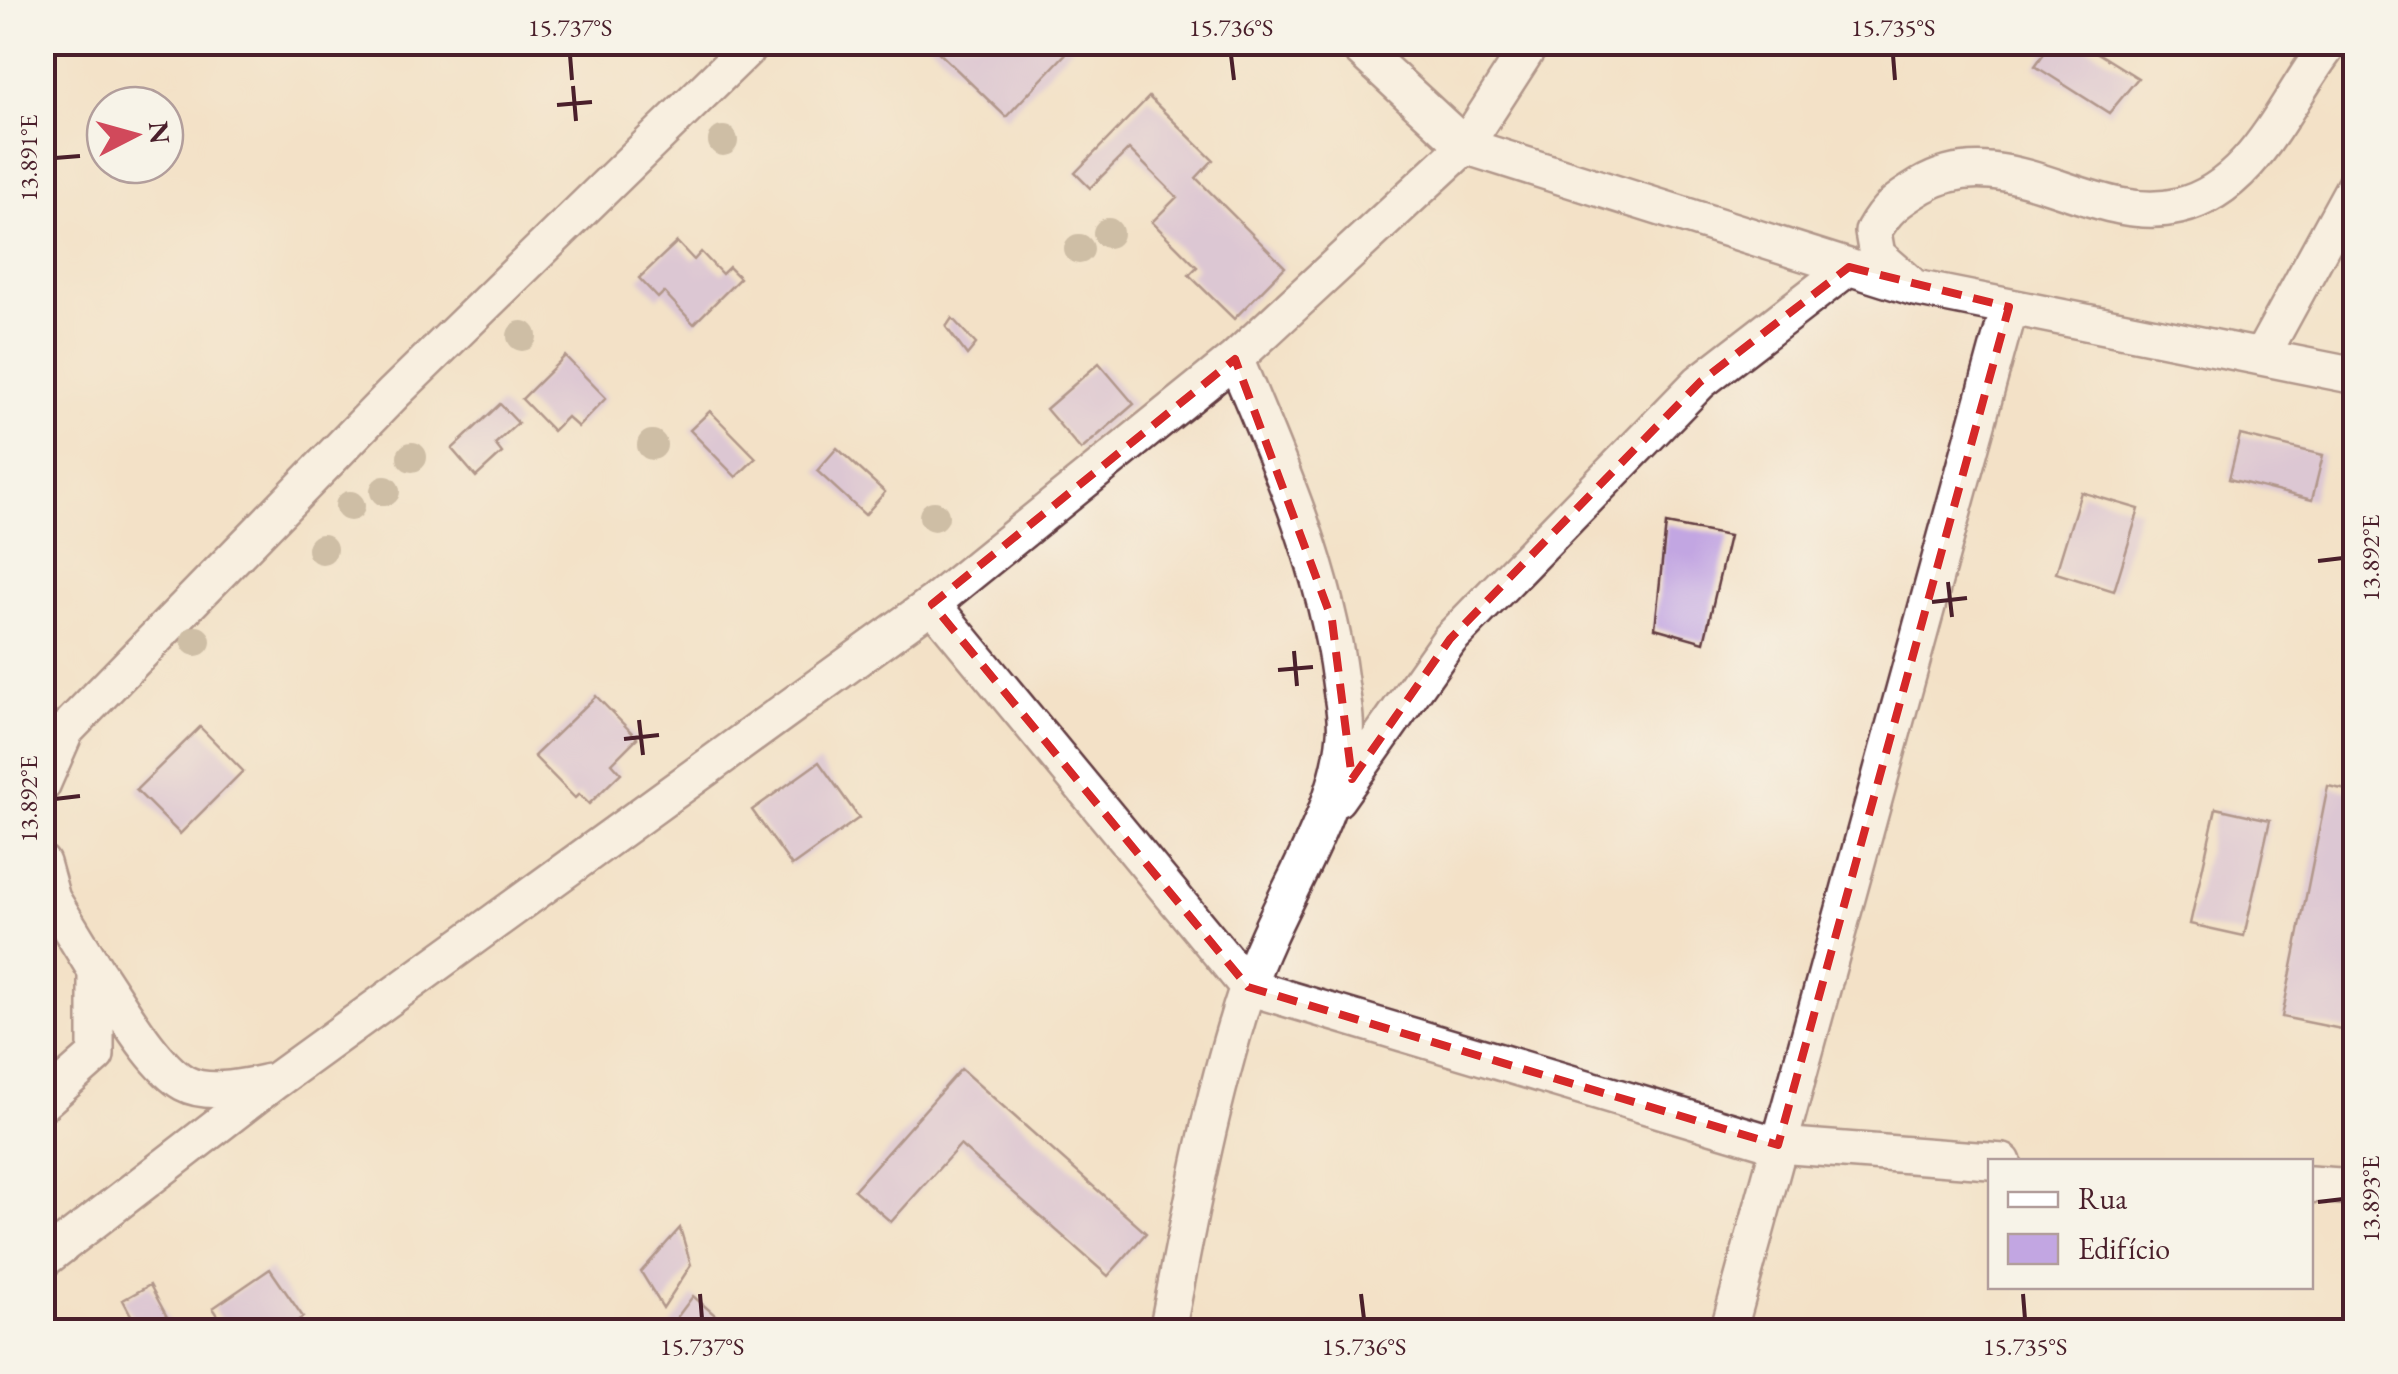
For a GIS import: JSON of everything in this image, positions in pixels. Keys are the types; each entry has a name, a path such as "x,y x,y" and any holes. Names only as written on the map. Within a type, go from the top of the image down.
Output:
{"street":[{"path":"42,785 66,730 394,393 754,42"},
{"path":"1353,42 1466,146 1915,288 2356,376"},
{"path":"42,1260 275,1081 932,604 1235,359 1466,146 1532,42"},
{"path":"1915,288 1877,255 1873,232 1887,206 1936,176 1996,168 2118,206 2179,206 2224,183 2270,133 2331,42"},
{"path":"2346,42 2356,52"},
{"path":"2261,357 2356,183"},
{"path":"1167,1332 1189,1217 1248,987 1284,895 1328,812 1450,639 1700,382 1849,267"},
{"path":"1728,1332 2009,307"},
{"path":"1235,359 1270,441 1332,620 1346,732 1328,812"},
{"path":"932,604 1248,987 1778,1145 1988,1161"},
{"path":"42,863 52,898 96,972 162,1063 184,1083 211,1089 275,1081"},
{"path":"42,1104 96,1055 96,972"},
{"path":"2313,1184 2356,1187"}],"highlighted area":[{"path":"1849,267 2009,307 1778,1145 1248,987 932,604 1235,359 1332,620 1352,779 1450,639 1700,382"}],"building":[{"path":"928,42 1065,42 1071,48 1006,117"},
{"path":"2052,42 2080,42 2138,78 2109,113 2035,66"},
{"path":"1149,97 1213,160 1196,178 1285,267 1234,319 1189,275 1197,267 1152,222 1177,197 1129,149 1090,188 1075,173"},
{"path":"677,242 694,260 701,252 722,274 729,267 740,278 694,324 664,292 658,298 639,278"},
{"path":"952,318 976,344 967,355 946,327"},
{"path":"565,356 606,398 578,427 567,417 553,431 522,399"},
{"path":"1099,363 1134,404 1081,450 1046,409"},
{"path":"500,404 518,423 495,444 502,453 476,477 452,449"},
{"path":"710,411 756,458 736,477 690,430"},
{"path":"2240,435 2323,455 2312,500 2229,479"},
{"path":"837,448 885,492 865,515 817,471"},
{"path":"2081,492 2139,509 2114,591 2056,573"},
{"path":"1666,524 1729,536 1704,642 1655,628"},
{"path":"596,696 637,738 612,763 621,773 589,804 579,794 575,798 534,756"},
{"path":"200,727 243,771 180,834 136,790"},
{"path":"819,762 859,818 792,866 752,810"},
{"path":"2328,786 2356,792 2356,1032 2282,1017"},
{"path":"2216,808 2270,820 2244,936 2190,924"},
{"path":"961,1069 1146,1233 1108,1276 960,1145 891,1222 854,1190"},
{"path":"680,1228 691,1265 663,1308 641,1272"},
{"path":"270,1269 303,1317 281,1332 229,1332 213,1308"},
{"path":"150,1285 175,1332 140,1332 123,1300"},
{"path":"693,1296 722,1321 717,1332 666,1332"}]}
